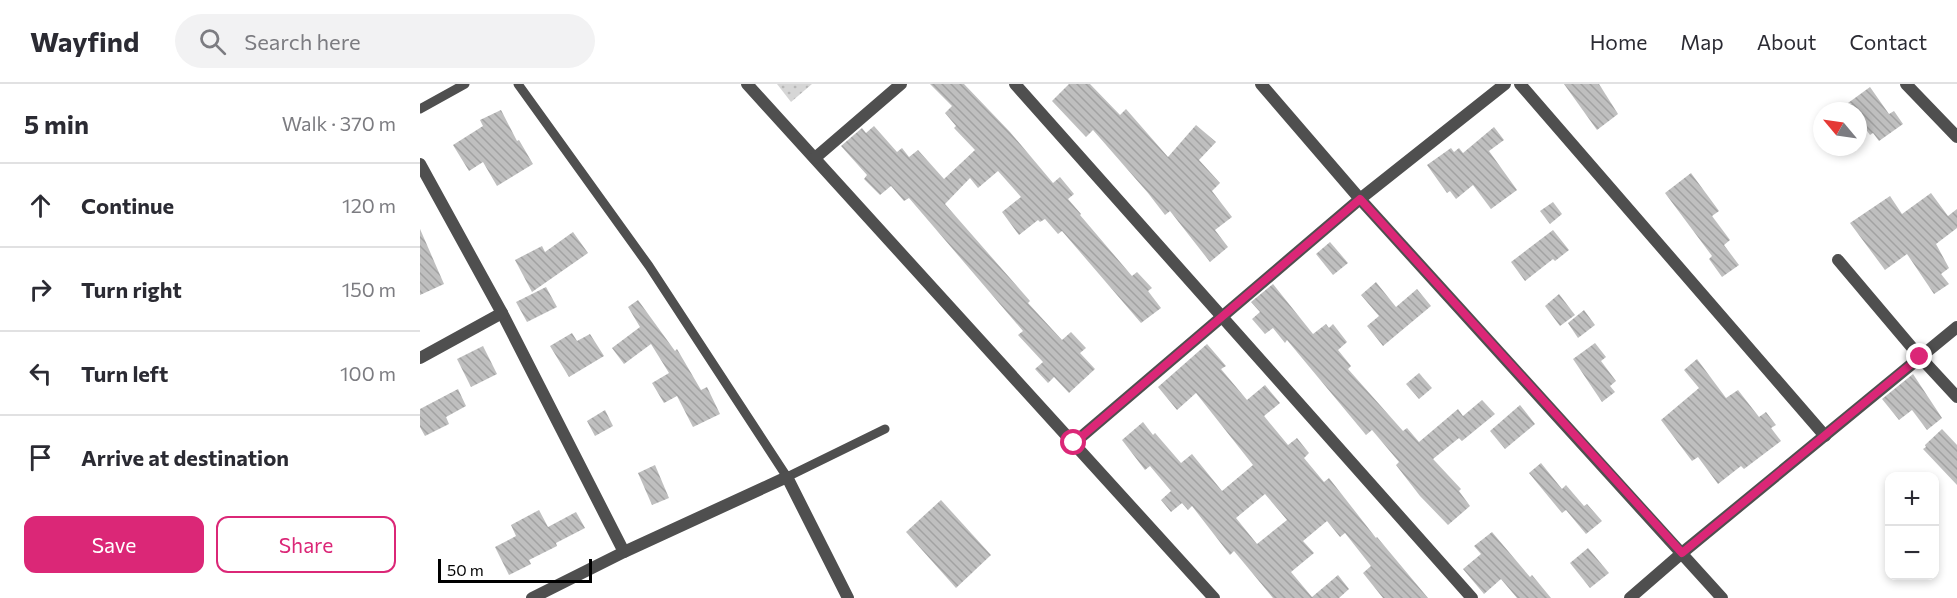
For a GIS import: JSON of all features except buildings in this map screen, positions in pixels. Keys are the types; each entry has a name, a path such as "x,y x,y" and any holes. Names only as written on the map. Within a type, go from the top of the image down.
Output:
{"street":[{"path":"747,84 1214,598"},
{"path":"815,158 901,84"},
{"path":"1015,84 1472,598"},
{"path":"1261,84 1360,199 1722,598"},
{"path":"1074,443 1360,199 1505,84"},
{"path":"1520,84 1825,436"},
{"path":"1906,84 1957,137"},
{"path":"420,164 502,313 624,552"},
{"path":"1838,260 1957,397"},
{"path":"420,358 502,313"},
{"path":"1630,598 1957,327"},
{"path":"532,598 624,552 787,477 848,598"}],"lane":[{"path":"420,109 465,84"},
{"path":"518,84 649,266 787,477 885,429"}],"shaded area":[{"path":"777,84 812,84 791,102"}],"route":[{"path":"1074,443 1360,199 1682,553 1920,357"}]}
